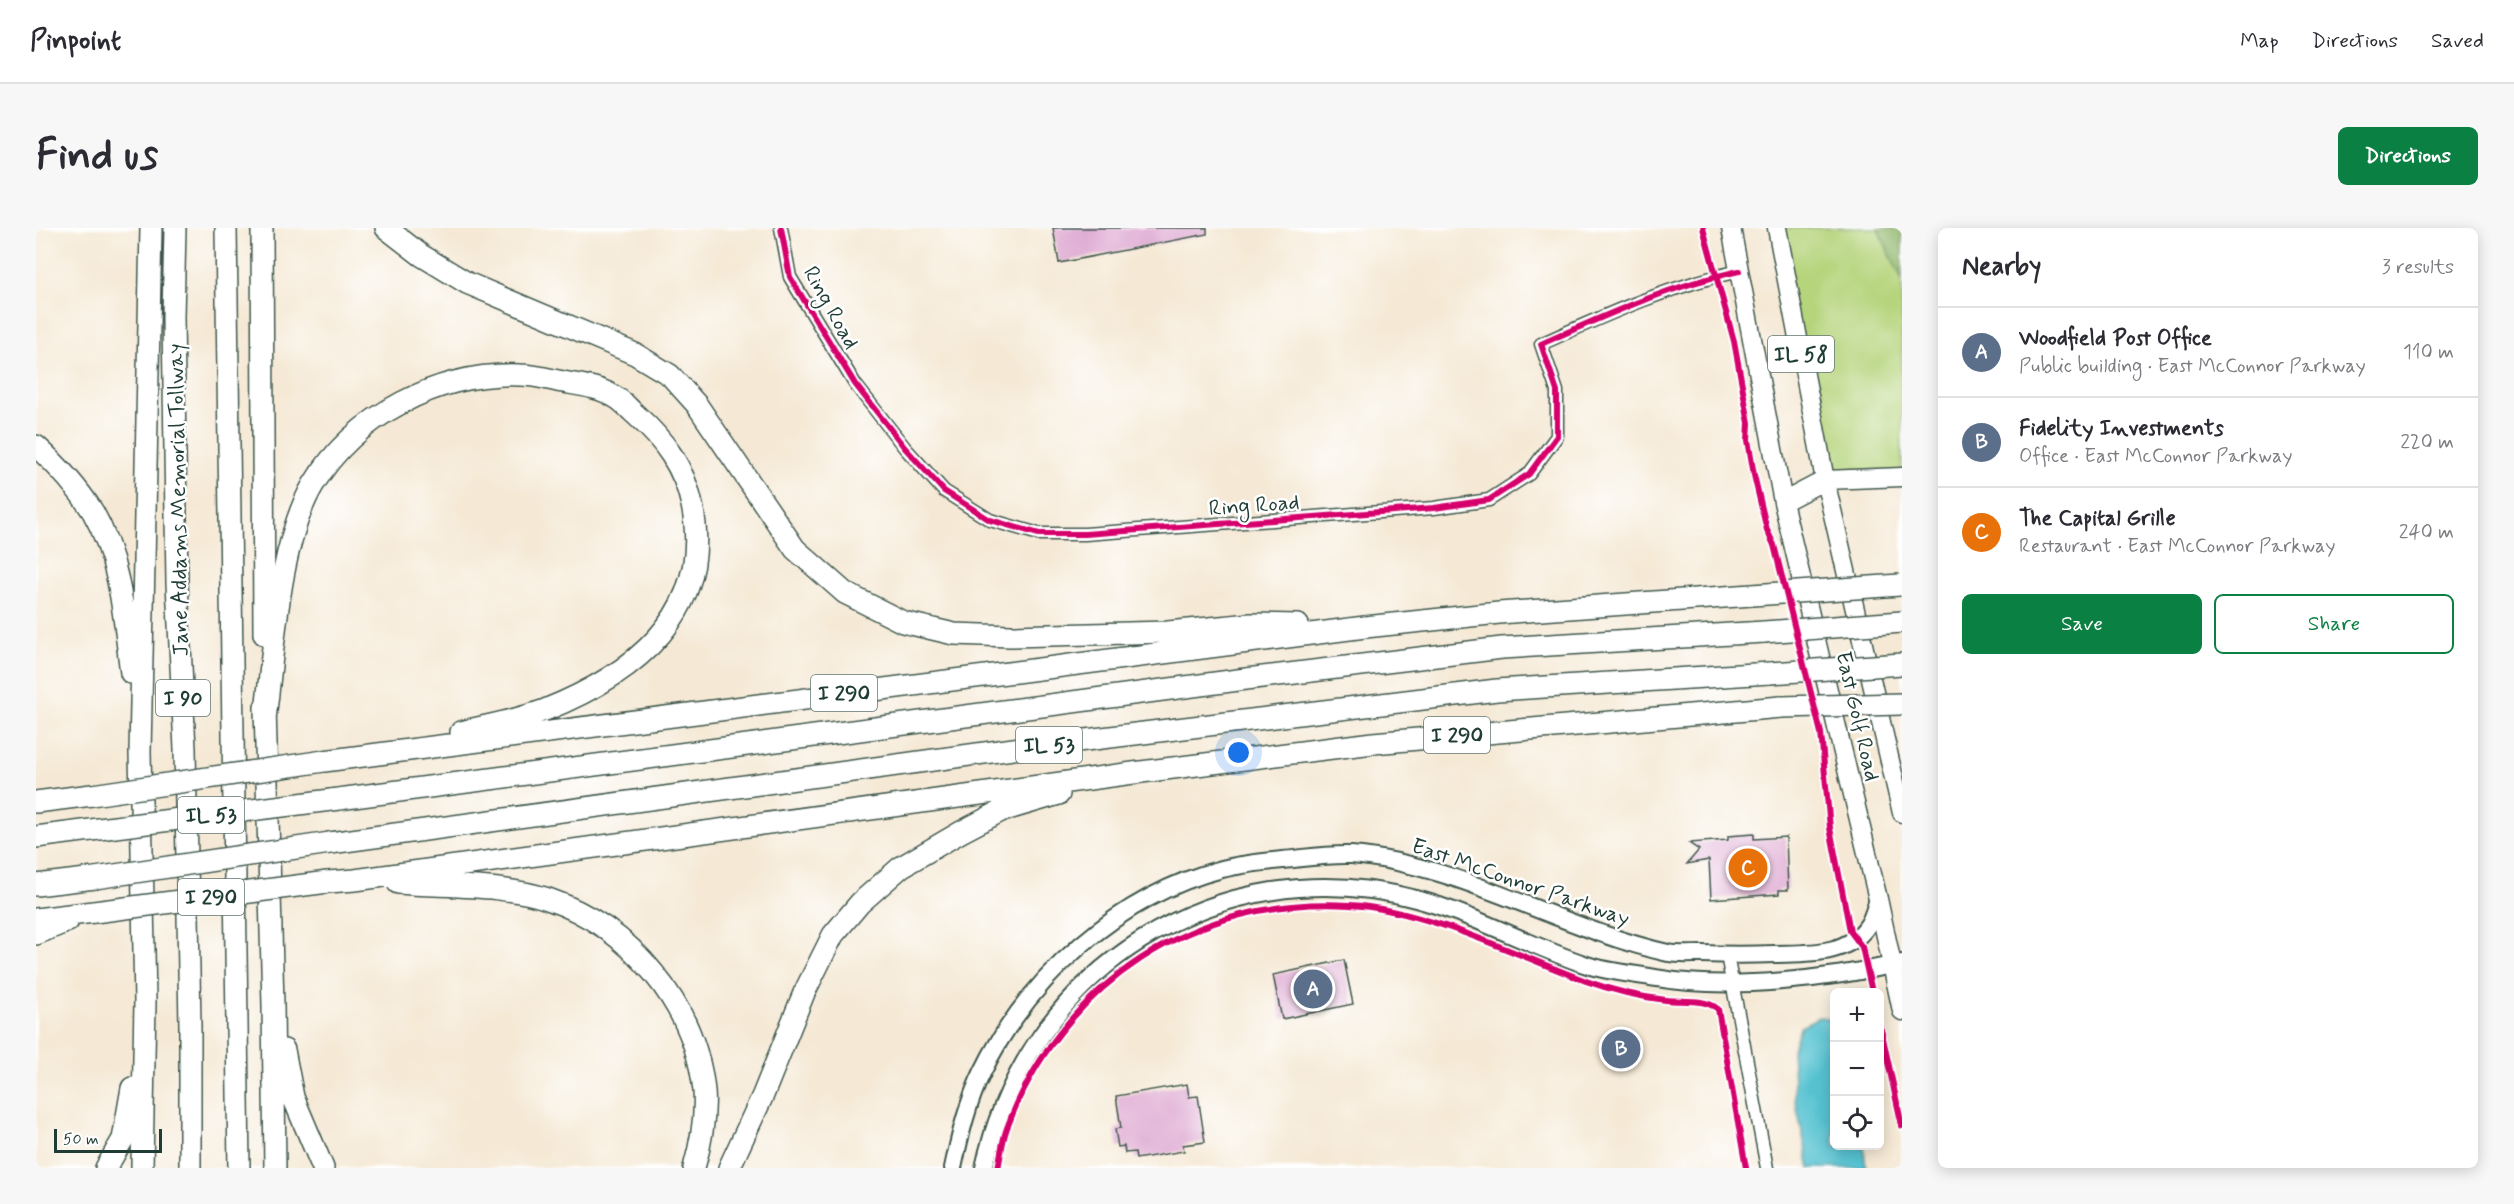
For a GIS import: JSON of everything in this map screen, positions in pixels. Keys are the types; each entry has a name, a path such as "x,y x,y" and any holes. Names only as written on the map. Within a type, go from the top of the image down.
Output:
{"highway":[{"path":"142,1168 145,1001 140,752 151,228"},
{"name":"Jane Addams Memorial Tollway","path":"175,228 173,317 177,537 185,749 190,1168"},
{"name":"I 90","path":"226,228 239,1168"},
{"path":"262,228 265,719 275,1168"},
{"path":"386,228 421,255 467,283 635,354 670,375 697,405 795,549 845,593 903,622 954,634 1011,636 1168,632 1251,624 1365,627"},
{"path":"265,719 280,599 292,541 313,486 328,464 359,431 417,395 455,382 492,375 539,376 586,386 614,396 648,425 668,447 689,490 695,519 695,555 687,591 672,620 650,647 621,671 600,685 544,710 369,755"},
{"path":"36,446 72,484 92,510 103,531 122,595 140,752"},
{"name":"I 290","path":"36,802 369,755 1365,627 1499,613 1901,585"},
{"name":"IL 53","path":"36,837 1502,648 1902,622"},
{"name":"IL 53","path":"36,885 1028,747 1485,692 1902,664"},
{"name":"I 290","path":"89,913 355,880 1133,773 1373,743 1781,707 1902,704"},
{"path":"729,1168 833,935 860,903 901,867 1001,811 1133,773"},
{"path":"355,880 517,891 549,899 603,927 627,943 652,970 679,1011 697,1059 704,1093 703,1132 694,1168"},
{"path":"36,919 89,913"},
{"path":"36,934 89,913"},
{"path":"106,1168 123,1139 145,1001"},
{"path":"273,1005 293,1096 323,1168"}],"main road":[{"name":"IL 58","path":"1731,228 1783,502"},
{"name":"IL 58","path":"1777,228 1825,480"},
{"path":"1783,502 1825,480 1902,477"},
{"name":"East Golf Road","path":"1825,480 1902,813"},
{"name":"East Golf Road","path":"1783,502 1878,899 1897,964 1902,1011"}],"street":[{"name":"Ring Road","path":"781,228 790,277 855,384 905,448 944,490 990,520 1039,534 1120,532 1434,508 1489,500 1529,474 1557,436 1557,391 1541,344 1636,302 1714,276 1739,271"},
{"name":"East McConnor Parkway","path":"953,1168 961,1131 983,1071 1040,983 1098,931 1130,910 1157,895 1220,870 1252,863 1349,855 1407,864 1474,886 1619,940 1672,954 1727,955 1832,950 1856,940 1870,923 1878,899"},
{"path":"984,1168 1000,1112 1023,1061 1064,1004 1096,972 1167,924 1190,912 1245,897 1296,888 1334,887 1406,897 1467,915 1588,965 1659,979 1732,984 1856,973 1897,964"},
{"path":"1727,955 1767,1168"}],"green space":[{"path":"1776,228 1878,228 1902,280 1902,477 1825,480"},
{"path":"1902,228 1902,280 1878,229"}],"water":[{"path":"1819,1017 1830,1018 1830,1150 1864,1150 1866,1168 1810,1168 1795,1100 1792,1050 1801,1026"}],"building":[{"path":"1053,228 1207,228 1207,234 1059,263"},
{"path":"1754,834 1754,839 1786,837 1788,890 1779,890 1779,894 1711,899 1709,860 1687,864 1699,850 1689,843 1728,840 1728,836"},
{"path":"1344,960 1353,1004 1282,1019 1273,975"},
{"path":"1187,1084 1189,1097 1198,1096 1205,1142 1183,1145 1184,1151 1136,1159 1135,1152 1125,1153 1124,1146 1118,1147 1115,1129 1121,1128 1116,1096"}],"cycle path":[{"path":"781,228 790,277 855,384 905,448 944,491 990,520 1039,534 1085,534 1434,508 1489,500 1529,474 1557,436 1557,391 1541,344 1663,293 1739,271"},
{"path":"1703,228 1734,341 1749,423 1748,440 1754,475 1821,733 1830,828 1850,931 1862,947 1871,988"},
{"path":"998,1168 1007,1128 1031,1077 1061,1031 1098,992 1141,959 1188,933 1239,915 1294,906 1350,905 1409,915 1439,924 1605,987 1656,999 1706,1003 1718,1009 1746,1168"},
{"path":"1884,1042 1902,1126"}],"place":[{"name":"The Capital Grille","path":"1748,868"},
{"name":"Woodfield Post Office","path":"1313,989"},
{"name":"Fidelity Investments","path":"1621,1049"}]}
